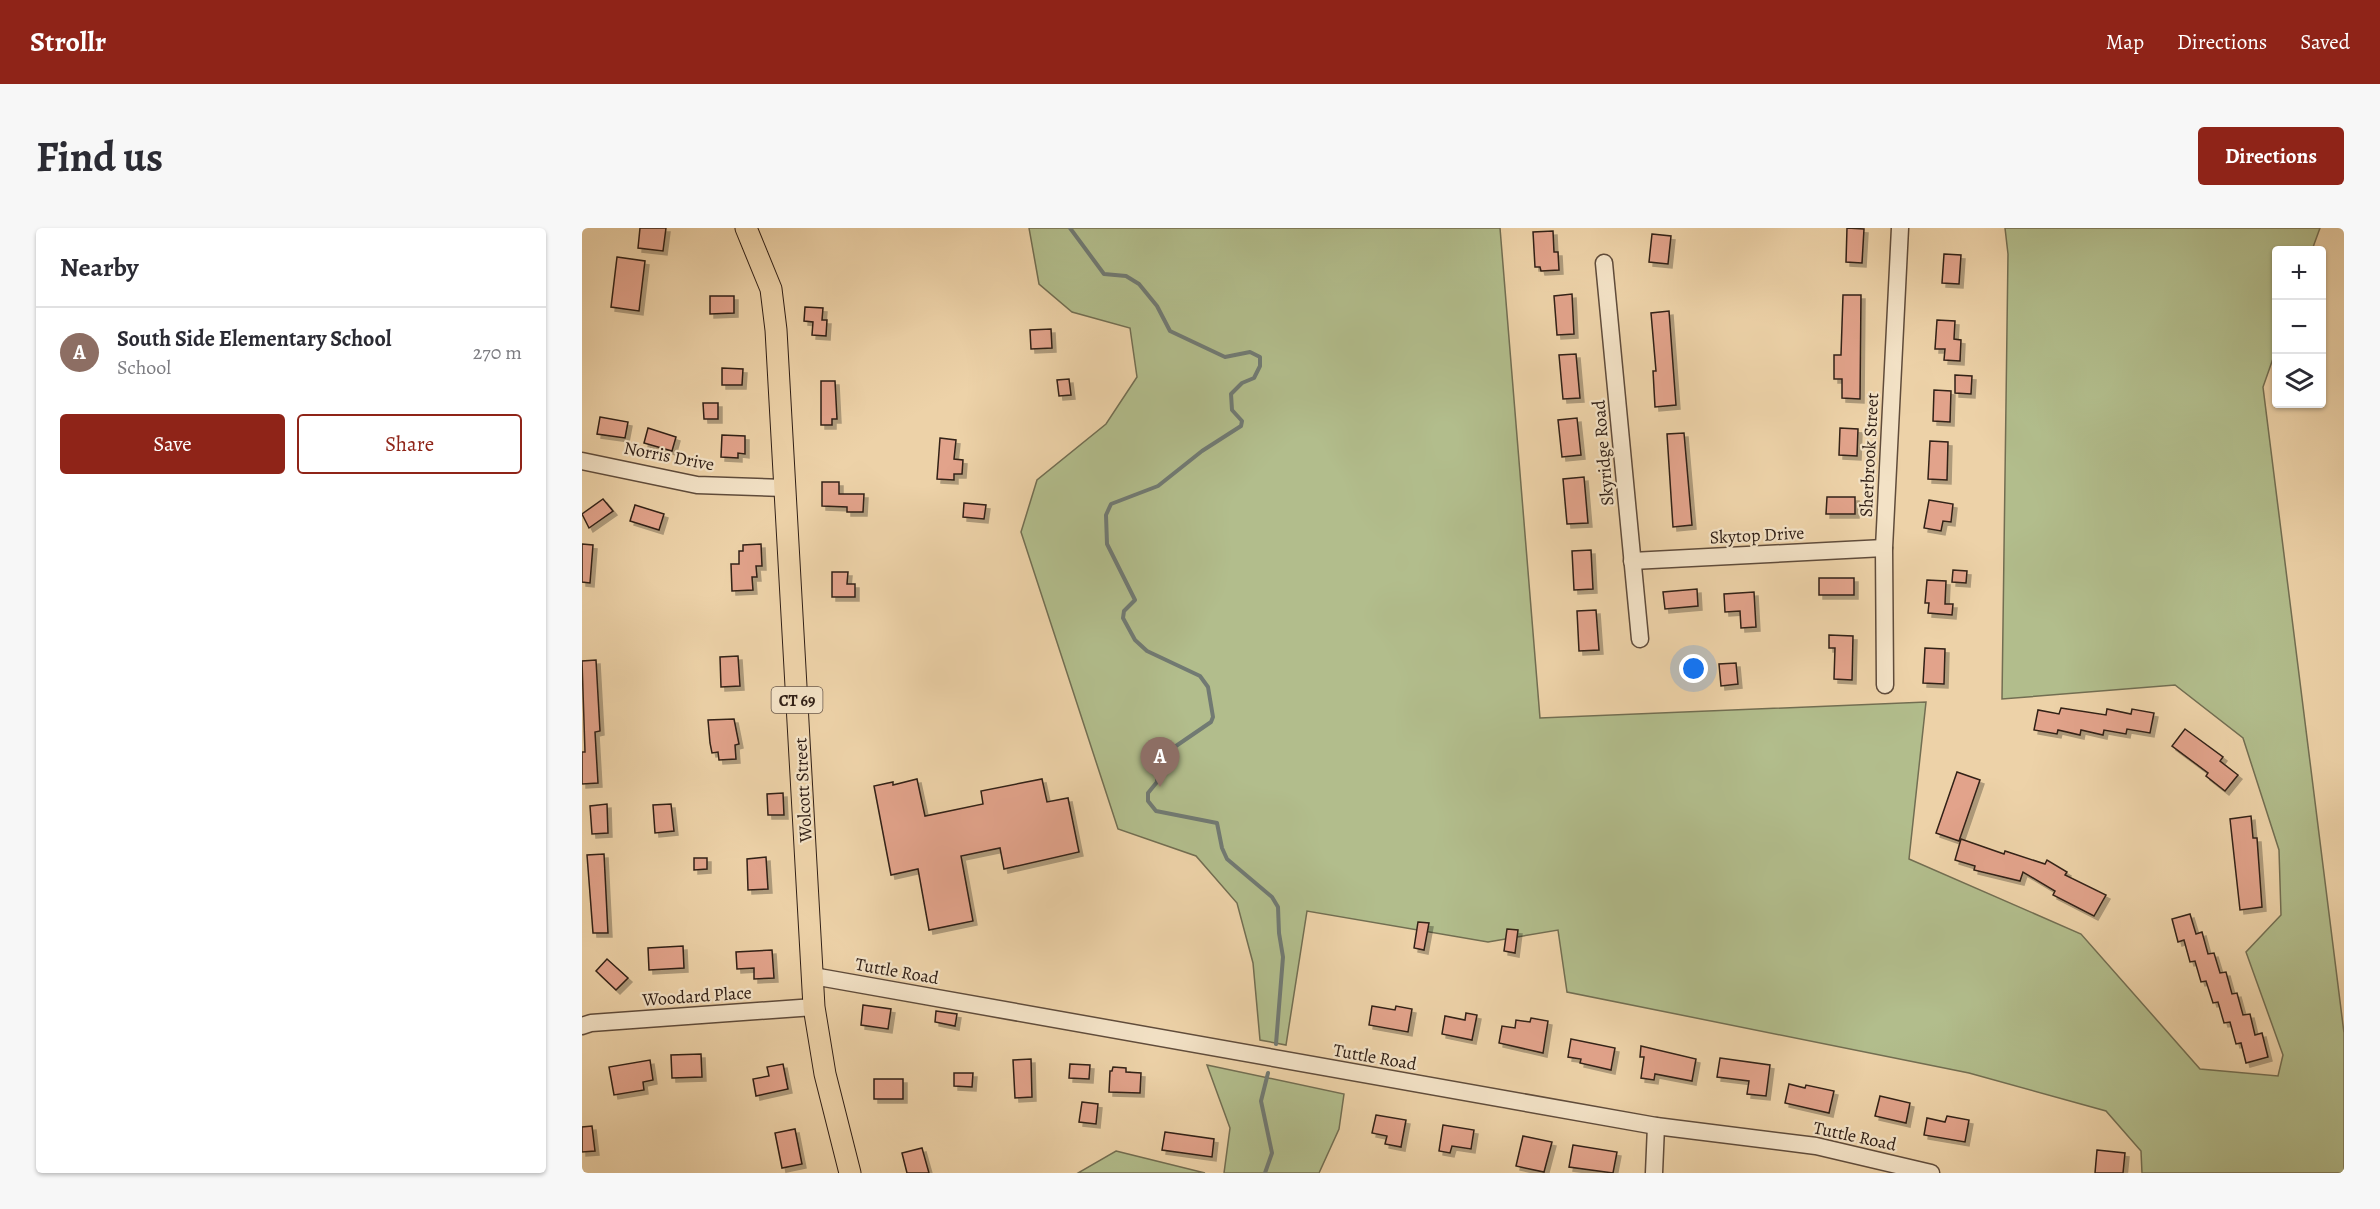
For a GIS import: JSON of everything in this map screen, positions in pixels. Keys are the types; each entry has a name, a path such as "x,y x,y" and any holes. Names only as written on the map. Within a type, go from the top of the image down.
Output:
{"main road":[{"name":"Wolcott Street","path":"746,228 771,289 814,1007 825,1074 850,1173"}],"street":[{"name":"Sherbrook Street","path":"1885,685 1884,548 1899,228"},
{"name":"Skyridge Road","path":"1604,263 1640,639"},
{"name":"Norris Drive","path":"582,460 697,485 784,488"},
{"name":"Skytop Drive","path":"1632,561 1884,548"},
{"name":"Tuttle Road","path":"813,975 1656,1126 1816,1146 1931,1173"},
{"name":"Woodard Place","path":"582,1026 591,1023 814,1007"},
{"path":"1654,1173 1656,1126"}],"green space":[{"path":"1029,228 1500,228 1540,718 1926,702 1909,859 2081,934 2200,1069 2278,1076 2283,1055 2246,952 2281,915 2279,850 2243,738 2175,685 2002,699 2008,254 2005,228 2320,228 2313,246 2272,246 2272,361 2263,387 2344,1033 2344,1173 2142,1173 2141,1151 2106,1111 1969,1073 1567,992 1558,930 1488,942 1307,911 1286,1045 1260,1040 1253,963 1237,903 1196,856 1118,829 1021,532 1037,480 1106,424 1137,377 1130,328 1072,312 1039,284"},
{"path":"1207,1065 1344,1094 1339,1129 1319,1173 1224,1173 1230,1128"},
{"path":"1116,1151 1205,1173 1078,1173"}],"building":[{"path":"640,228 666,228 663,251 638,248"},
{"path":"1847,228 1864,229 1862,263 1846,262"},
{"path":"1553,231 1554,252 1558,252 1559,270 1541,271 1540,267 1535,267 1533,232"},
{"path":"1652,234 1671,236 1668,264 1649,262"},
{"path":"1944,254 1961,255 1959,284 1942,283"},
{"path":"617,257 645,261 639,311 611,307"},
{"path":"1572,294 1574,334 1557,335 1554,296"},
{"path":"1843,295 1861,295 1860,399 1842,398 1842,379 1834,379 1834,355 1841,355"},
{"path":"710,296 734,296 734,313 710,314"},
{"path":"805,307 823,308 822,320 827,320 826,336 812,335 813,322 804,321"},
{"path":"1669,311 1676,405 1655,407 1653,371 1656,371 1651,313"},
{"path":"1937,320 1955,321 1954,339 1961,340 1960,361 1944,360 1945,349 1935,349"},
{"path":"1051,329 1052,348 1031,349 1030,330"},
{"path":"1576,354 1580,398 1563,399 1559,355"},
{"path":"722,368 743,369 742,385 722,385"},
{"path":"1955,375 1972,376 1971,394 1955,393"},
{"path":"1069,379 1071,395 1059,396 1057,380"},
{"path":"821,381 835,381 837,419 832,419 832,425 821,425"},
{"path":"1934,390 1951,391 1950,422 1933,421"},
{"path":"703,403 718,403 718,419 704,419"},
{"path":"600,417 628,422 625,438 597,434"},
{"path":"1577,418 1581,455 1562,457 1558,420"},
{"path":"648,428 676,437 672,451 644,443"},
{"path":"1840,428 1858,429 1857,456 1839,455"},
{"path":"1684,433 1692,525 1673,527 1667,434"},
{"path":"722,435 745,436 745,454 738,453 738,458 721,457"},
{"path":"940,438 956,440 954,459 963,460 962,474 954,474 954,480 937,479"},
{"path":"1930,441 1948,442 1947,480 1928,479"},
{"path":"1584,477 1588,523 1567,524 1563,479"},
{"path":"822,482 839,482 839,494 864,494 863,512 847,512 847,507 822,506"},
{"path":"1827,497 1855,497 1855,514 1826,514"},
{"path":"603,499 613,511 589,528 582,514"},
{"path":"1929,500 1953,504 1951,522 1943,521 1941,531 1924,528"},
{"path":"964,503 986,505 984,519 963,517"},
{"path":"635,505 664,514 659,530 630,521"},
{"path":"582,544 593,545 590,583 582,582"},
{"path":"761,544 762,566 756,566 757,577 752,577 753,590 732,591 731,564 739,564 739,551 743,551 743,545"},
{"path":"1591,550 1593,589 1574,590 1572,551"},
{"path":"1953,570 1967,571 1966,583 1952,582"},
{"path":"832,572 848,572 847,584 855,584 855,597 832,597"},
{"path":"1819,578 1854,578 1854,595 1819,595"},
{"path":"1927,580 1946,581 1945,604 1953,604 1952,615 1928,613 1929,603 1925,603"},
{"path":"1697,589 1698,606 1665,609 1663,592"},
{"path":"1754,592 1756,627 1741,628 1740,611 1725,612 1724,594"},
{"path":"1596,610 1599,650 1579,651 1577,611"},
{"path":"1829,635 1853,636 1852,680 1834,679 1835,648 1829,648"},
{"path":"1925,648 1945,649 1944,684 1923,683"},
{"path":"738,656 740,686 721,687 720,657"},
{"path":"596,660 600,731 595,732 598,783 582,784 582,752 585,752 582,661"},
{"path":"1736,663 1738,684 1721,686 1719,664"},
{"path":"2061,708 2106,715 2107,709 2131,714 2132,709 2154,713 2150,733 2127,729 2126,734 2104,730 2103,735 2081,730 2080,735 2058,730 2057,734 2034,730 2038,710 2059,714"},
{"path":"734,719 739,744 735,745 736,759 719,760 718,752 712,753 708,720"},
{"path":"2185,729 2223,757 2220,761 2238,775 2225,791 2206,776 2208,773 2172,746"},
{"path":"1957,772 1980,780 1959,841 1936,833"},
{"path":"917,779 925,816 983,804 981,791 1042,779 1047,802 1068,798 1079,852 1004,869 1000,848 961,856 973,921 929,930 918,869 891,875 874,786 893,782 893,785"},
{"path":"783,793 784,815 768,815 767,794"},
{"path":"607,804 608,833 592,834 590,806"},
{"path":"671,804 674,831 655,833 653,805"},
{"path":"2251,816 2253,838 2257,838 2262,907 2240,910 2230,819"},
{"path":"1961,839 2004,854 2005,851 2045,864 2047,860 2067,872 2065,875 2106,895 2094,916 2053,895 2055,891 2023,872 2020,881 1974,870 1975,866 1955,860"},
{"path":"604,854 608,933 593,933 587,855"},
{"path":"766,857 768,889 748,890 747,859"},
{"path":"694,858 707,858 707,869 694,870"},
{"path":"2190,914 2196,934 2202,932 2208,954 2214,953 2220,973 2226,972 2232,994 2237,993 2243,1015 2250,1014 2255,1035 2262,1033 2268,1057 2246,1063 2241,1043 2236,1044 2230,1022 2224,1023 2218,1002 2213,1003 2206,981 2201,982 2195,961 2190,962 2184,940 2178,942 2172,919"},
{"path":"1418,922 1429,923 1424,950 1414,948"},
{"path":"1507,929 1518,930 1515,953 1504,951"},
{"path":"683,946 684,968 649,970 648,948"},
{"path":"772,950 774,978 754,979 754,968 737,969 736,952"},
{"path":"607,959 628,978 616,990 596,971"},
{"path":"863,1005 891,1009 888,1029 861,1025"},
{"path":"1372,1006 1395,1010 1396,1006 1412,1009 1408,1032 1369,1025"},
{"path":"936,1011 957,1014 955,1026 935,1022"},
{"path":"1466,1013 1477,1015 1472,1040 1442,1034 1445,1016 1465,1020"},
{"path":"1531,1018 1548,1021 1543,1053 1499,1043 1502,1026 1515,1028 1516,1020 1530,1022"},
{"path":"1571,1039 1615,1048 1611,1070 1580,1063 1581,1059 1568,1057"},
{"path":"1641,1046 1696,1059 1692,1081 1655,1074 1654,1080 1641,1078 1644,1057 1640,1057"},
{"path":"701,1054 702,1077 672,1078 671,1055"},
{"path":"1720,1058 1770,1065 1766,1096 1747,1094 1749,1081 1717,1077"},
{"path":"1031,1059 1032,1097 1015,1098 1013,1060"},
{"path":"650,1060 653,1080 643,1082 644,1090 614,1095 609,1067"},
{"path":"783,1064 788,1089 756,1096 753,1079 769,1076 767,1067"},
{"path":"1070,1064 1090,1065 1089,1079 1069,1078"},
{"path":"1113,1067 1126,1068 1126,1072 1141,1073 1140,1093 1109,1092 1110,1071"},
{"path":"954,1073 973,1073 972,1087 954,1086"},
{"path":"874,1079 903,1079 903,1099 874,1099"},
{"path":"1789,1084 1834,1091 1829,1113 1785,1103"},
{"path":"1880,1096 1910,1103 1906,1123 1875,1116"},
{"path":"1082,1102 1098,1104 1096,1124 1079,1122"},
{"path":"1376,1115 1406,1120 1401,1147 1385,1144 1387,1136 1372,1133"},
{"path":"1947,1116 1969,1120 1965,1142 1924,1135 1927,1118 1945,1122"},
{"path":"1443,1125 1474,1130 1471,1149 1452,1146 1450,1153 1439,1151"},
{"path":"592,1126 595,1151 582,1152 582,1127"},
{"path":"795,1129 802,1164 782,1168 775,1133"},
{"path":"1165,1132 1214,1139 1212,1157 1162,1150"},
{"path":"1523,1136 1552,1142 1544,1172 1516,1166"},
{"path":"1573,1145 1617,1152 1613,1173 1569,1167"},
{"path":"922,1148 929,1173 907,1173 902,1153"},
{"path":"2097,1150 2125,1153 2123,1173 2095,1173"}],"waterway":[{"path":"1070,228 1104,274 1126,276 1139,284 1157,306 1170,331 1225,357 1250,352 1260,357 1260,366 1254,378 1242,383 1231,394 1232,410 1242,421 1241,426 1202,451 1158,486 1111,504 1106,515 1107,544 1135,600 1124,611 1123,618 1135,640 1147,651 1200,676 1208,687 1213,717 1211,722 1157,759 1157,782 1148,793 1148,801 1156,811 1217,823 1222,848 1227,859 1272,897 1278,907 1283,957 1276,1044"},
{"path":"1265,1173 1272,1153 1261,1101 1268,1073"}],"place":[{"name":"South Side Elementary School","path":"1160,787"}]}
